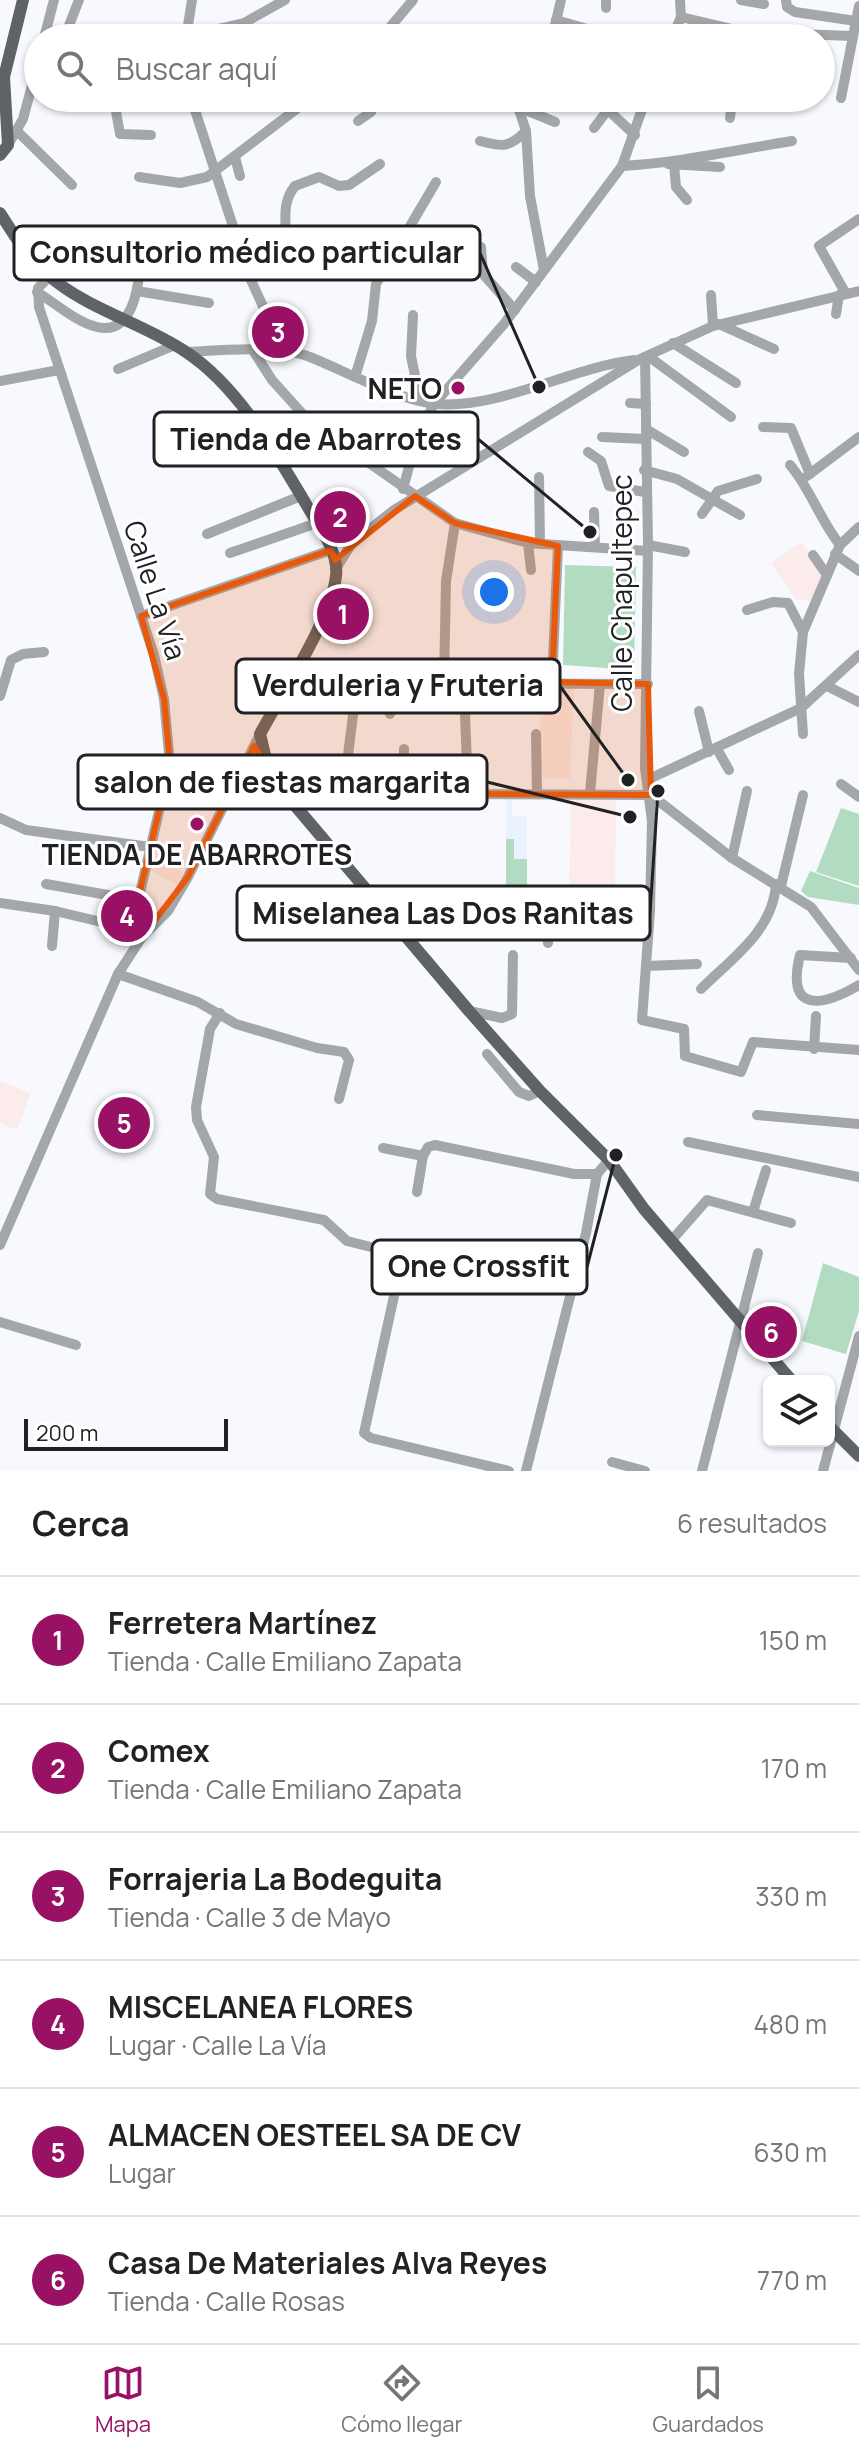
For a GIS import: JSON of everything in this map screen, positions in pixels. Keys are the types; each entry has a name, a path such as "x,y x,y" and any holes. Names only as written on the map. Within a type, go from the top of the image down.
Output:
{"main road":[{"path":"4,150 4,77 23,0"},
{"path":"0,214 28,256 49,277 188,352 216,377 244,411 301,496 337,567 326,611 260,734 267,770 381,910 430,962 469,1011 540,1091 609,1160 671,1241 741,1318 787,1375"},
{"path":"835,1432 859,1456"}],"street":[{"path":"48,24 54,0"},
{"path":"70,24 79,0"},
{"path":"189,24 192,0"},
{"path":"240,24 285,0"},
{"path":"393,24 413,0"},
{"path":"555,24 561,0"},
{"path":"678,24 681,17 680,0"},
{"path":"741,0 764,4"},
{"path":"786,0 787,7 795,12 856,21"},
{"path":"841,98 859,6"},
{"path":"681,17 711,24"},
{"path":"556,20 570,24"},
{"path":"835,35 853,36"},
{"path":"4,150 18,132 24,111"},
{"path":"116,112 120,134 151,135"},
{"path":"195,112 250,278 284,352"},
{"path":"139,177 180,183 198,181 293,112"},
{"path":"358,121 371,112"},
{"path":"519,112 526,131 530,196 544,270"},
{"path":"535,112 555,122"},
{"path":"594,128 599,112"},
{"path":"611,112 635,135"},
{"path":"403,489 417,437 434,404 515,310 622,166 642,112"},
{"path":"730,118 731,112"},
{"path":"480,141 500,147 512,145 526,131"},
{"path":"18,132 72,185"},
{"path":"670,164 685,156 792,141"},
{"path":"235,157 240,176"},
{"path":"250,278 266,272 278,262 286,236 288,198 295,186 319,177 339,186 349,185 380,164"},
{"path":"622,166 670,164 720,167"},
{"path":"670,164 676,187 687,200"},
{"path":"355,377 372,321 376,284 436,182"},
{"path":"836,314 842,295 819,246 859,219"},
{"path":"49,277 37,292 98,327 122,318 134,304 142,245 185,250"},
{"path":"481,247 483,274 515,310"},
{"path":"516,267 536,282"},
{"path":"137,291 209,303"},
{"path":"337,567 364,532 415,496 644,357 716,325 859,291"},
{"name":"Calle La Vía","path":"37,292 59,370 141,616 161,685 169,737 166,794 136,900 132,927"},
{"path":"711,295 716,325"},
{"path":"413,315 411,356 420,400"},
{"path":"716,325 774,349"},
{"path":"673,343 736,383"},
{"path":"118,369 175,345"},
{"path":"188,352 284,352 308,356 355,377 434,404 470,402 601,365 644,357 731,417"},
{"path":"254,352 272,380 309,421 455,523 528,543 685,552"},
{"name":"Calle Chapultepec","path":"644,357 648,548 647,780 651,795 642,1020 684,1029 684,1055 741,1072 753,1042 814,1049"},
{"path":"0,381 59,370"},
{"path":"630,403 646,404"},
{"path":"763,427 791,428 814,506 837,549 859,571"},
{"path":"602,437 645,434 684,452"},
{"path":"806,476 859,437"},
{"path":"588,452 601,461 609,486 645,492"},
{"path":"790,465 806,476"},
{"path":"644,470 667,475 740,515"},
{"path":"539,477 540,544"},
{"path":"702,514 712,497 726,487 757,479"},
{"path":"207,534 301,496"},
{"path":"594,512 595,547"},
{"path":"230,553 317,523"},
{"path":"444,682 446,581 455,523"},
{"path":"803,734 799,648 803,632 837,549 859,527"},
{"path":"528,543 531,570"},
{"path":"552,682 558,546"},
{"path":"141,616 331,550"},
{"path":"813,555 827,575"},
{"path":"747,610 773,602 788,603 803,632"},
{"path":"0,696 11,660 23,654 44,652"},
{"path":"647,780 801,708 859,655"},
{"path":"390,714 392,682"},
{"path":"334,791 347,763 356,683 648,684"},
{"path":"590,793 600,684"},
{"path":"827,686 859,702"},
{"path":"699,711 713,751 729,770"},
{"path":"465,714 468,791"},
{"path":"0,1245 118,974 142,937 168,911 260,734"},
{"path":"536,734 537,792"},
{"path":"403,791 404,749"},
{"path":"841,784 859,797"},
{"path":"283,793 468,791 651,795 732,858 811,907 859,970"},
{"path":"732,858 747,791"},
{"path":"701,989 763,928 770,914 803,795"},
{"path":"0,818 26,830 150,847"},
{"path":"46,884 136,900"},
{"path":"381,910 413,900 545,904 548,943"},
{"path":"0,903 132,927 142,937"},
{"path":"52,946 55,911"},
{"path":"469,1011 502,1018 512,1014 513,955"},
{"path":"851,958 800,955 797,990 801,997 814,1002 840,996 859,985"},
{"path":"646,966 697,964"},
{"path":"118,974 220,1013 236,1024 317,1048 344,1052 349,1060 339,1099"},
{"path":"220,1013 210,1029 196,1107 197,1120 214,1157 210,1194 217,1199 327,1221 347,1241 402,1254 364,1433 371,1438 509,1471"},
{"path":"816,1016 814,1049 859,1050"},
{"path":"487,1054 519,1092 529,1096 540,1091"},
{"path":"757,1115 859,1124"},
{"path":"688,1142 859,1177"},
{"path":"417,1192 423,1156 428,1147 435,1145 574,1174 597,1174"},
{"path":"383,1148 423,1156"},
{"path":"526,1471 586,1233 597,1174 609,1160"},
{"path":"753,1212 766,1170"},
{"path":"671,1241 707,1200 791,1223"},
{"path":"702,1471 728,1381 758,1253"},
{"path":"0,1322 76,1345"},
{"path":"835,1415 858,1340"},
{"path":"823,1471 827,1447"},
{"path":"612,1462 645,1471"}],"highlighted area":[{"path":"415,496 455,523 558,546 552,682 648,684 651,795 283,793 254,746 188,877 142,937 132,927 170,764 164,699 141,616 331,550 335,560"}],"shaded area":[{"path":"801,542 823,574 812,602 796,599 771,563"},
{"path":"542,685 574,686 570,779 538,778"},
{"path":"177,775 219,786 212,812 170,801"},
{"path":"506,792 512,792 512,816 527,816 527,899 506,899"},
{"path":"571,799 616,799 615,899 569,898"},
{"path":"151,857 183,872 177,884 145,869"},
{"path":"0,1081 31,1093 17,1130 0,1123"}],"green space":[{"path":"565,565 636,567 634,670 563,665"},
{"path":"841,808 859,814 859,886 816,872"},
{"path":"506,839 514,839 514,859 527,859 527,899 506,899"},
{"path":"810,871 859,888 859,905 808,897 801,891"},
{"path":"823,1263 859,1277 859,1311 846,1354 802,1341"}],"place":[{"name":"Forrajeria La Bodeguita","path":"278,332"},
{"name":"Consultorio médico particular","path":"539,387"},
{"name":"NETO","path":"458,388"},
{"name":"Comex","path":"340,517"},
{"name":"Tienda de Abarrotes","path":"590,532"},
{"name":"Ferretera Martínez","path":"343,614"},
{"name":"Verduleria y Fruteria","path":"628,780"},
{"name":"Miselanea Las Dos Ranitas","path":"658,791"},
{"name":"salon de fiestas margarita","path":"630,817"},
{"name":"TIENDA DE ABARROTES","path":"197,824"},
{"name":"MISCELANEA FLORES","path":"127,916"},
{"name":"ALMACEN OESTEEL SA DE CV","path":"124,1123"},
{"name":"One Crossfit","path":"616,1155"},
{"name":"Casa De Materiales Alva Reyes","path":"771,1332"}]}
